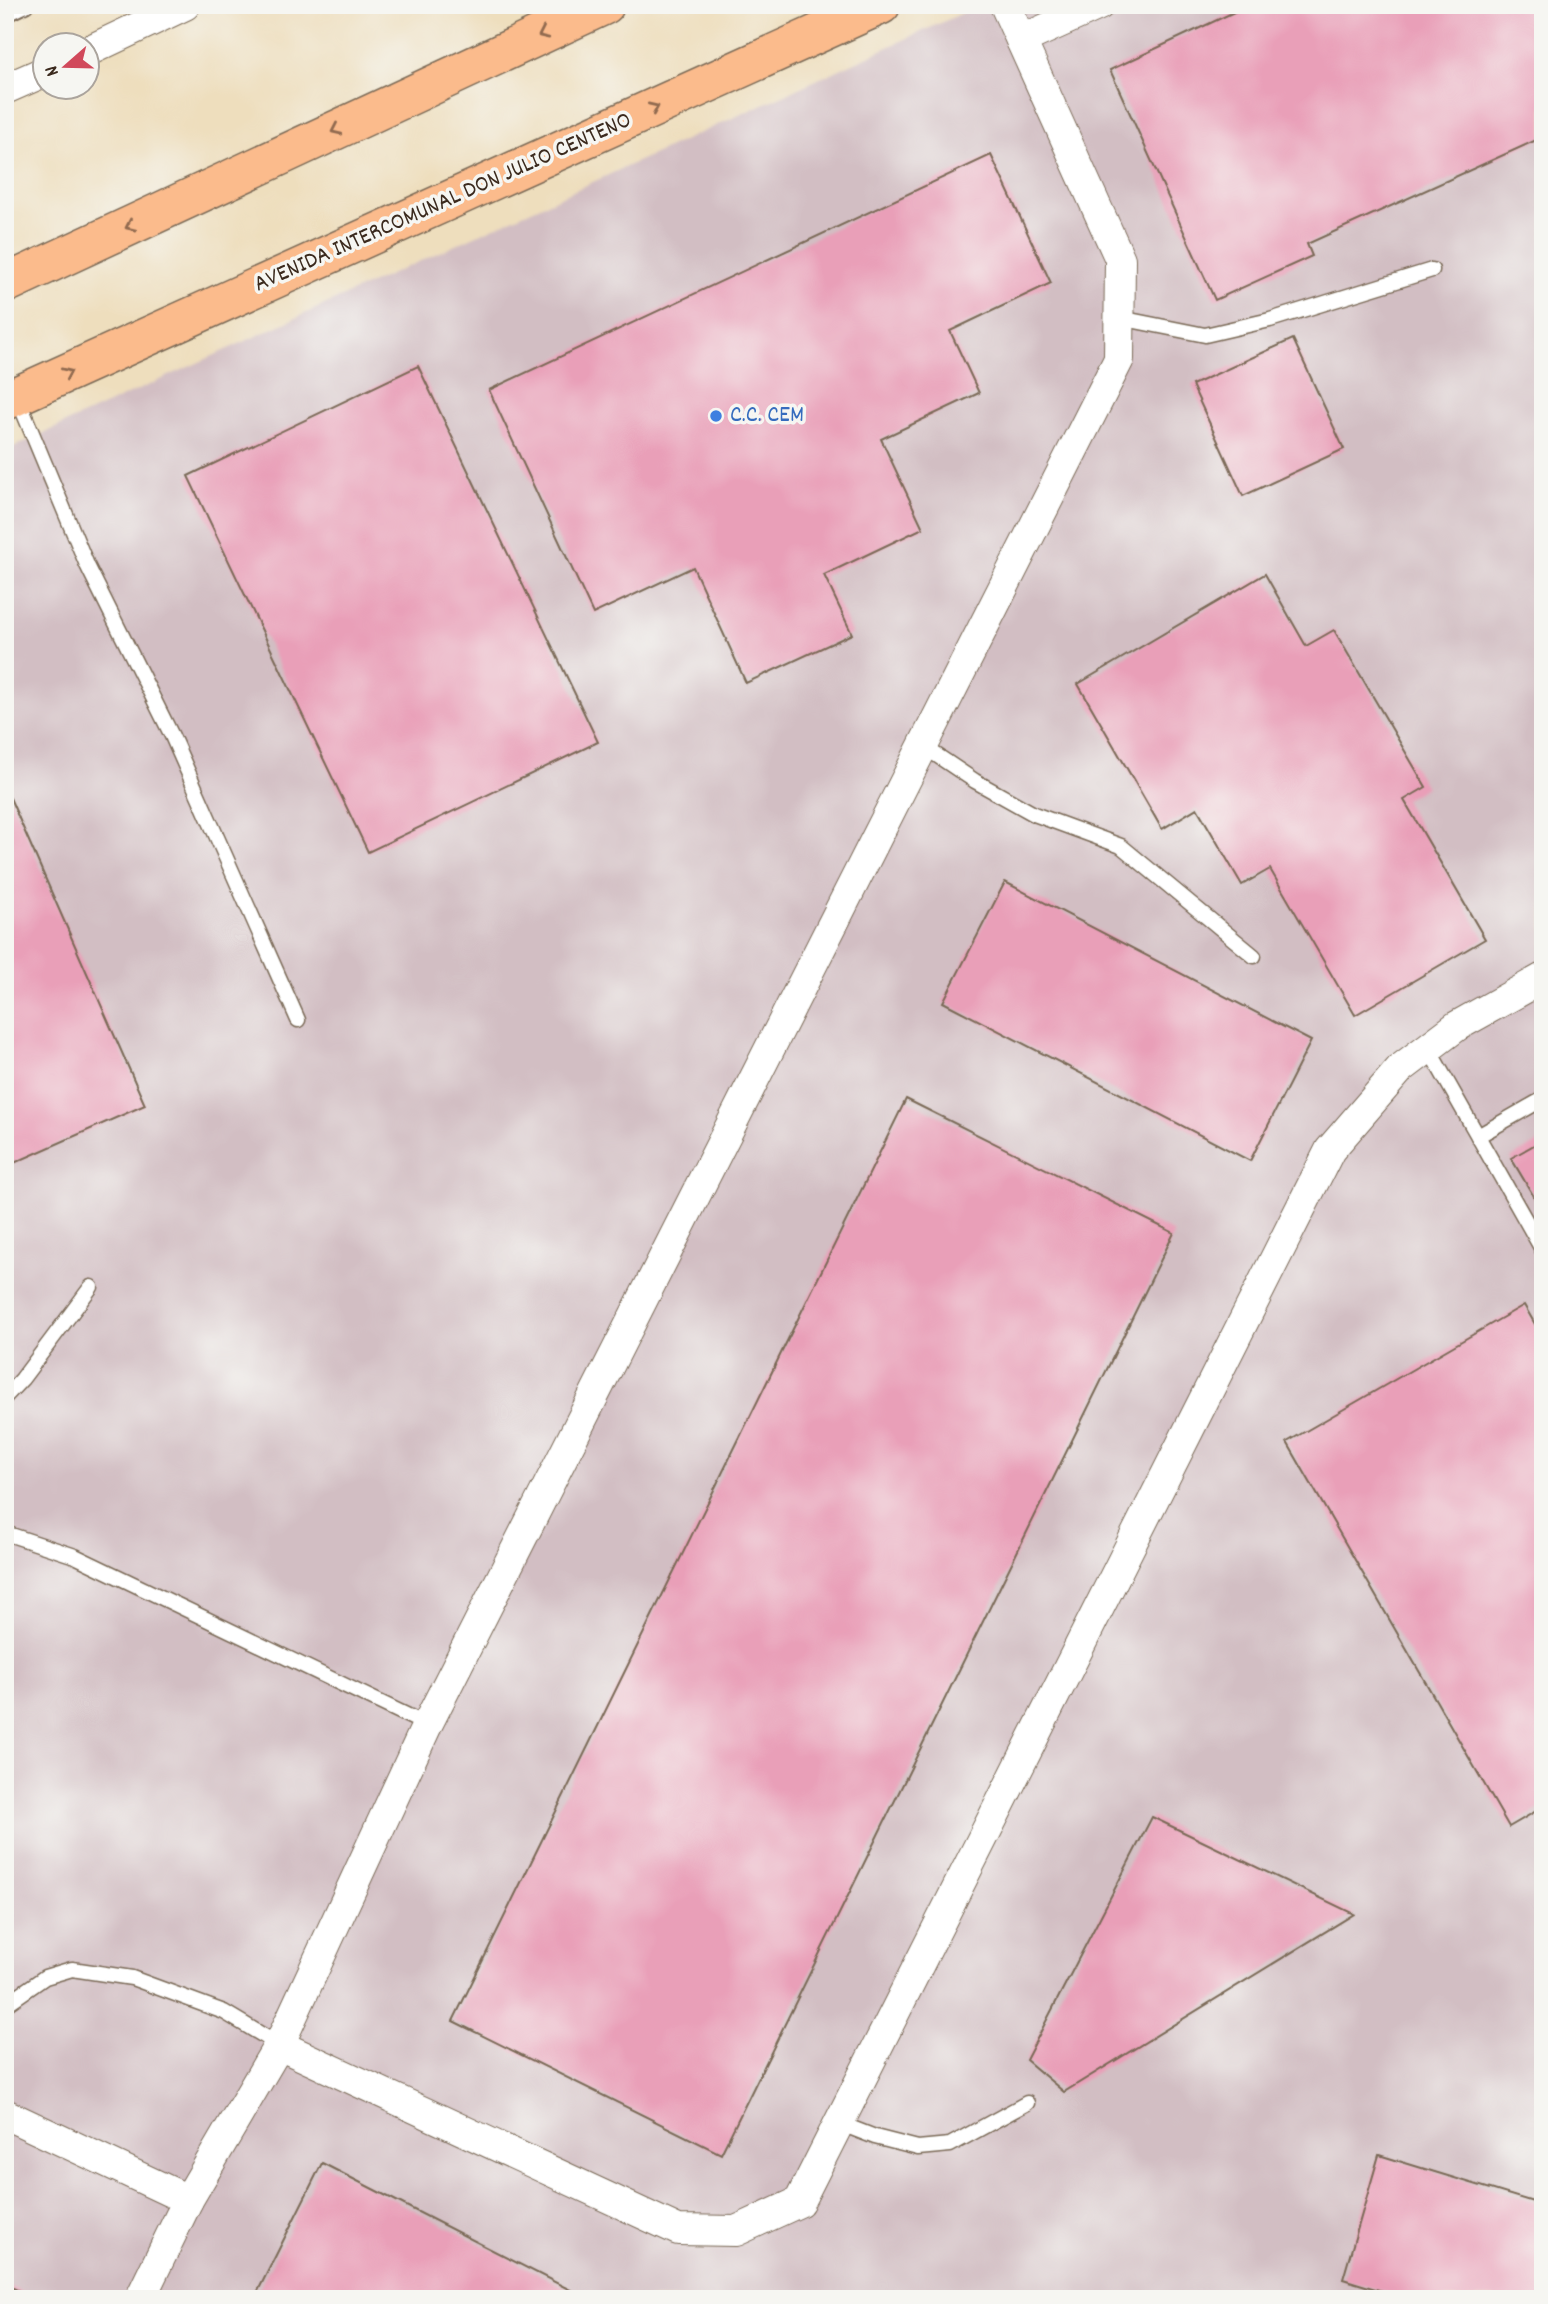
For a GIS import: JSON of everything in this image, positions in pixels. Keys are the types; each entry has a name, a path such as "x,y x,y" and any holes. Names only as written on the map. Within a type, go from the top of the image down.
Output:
{"main road":[{"path":"5,284 604,5"},
{"name":"AVENIDA INTERCOMUNAL DON JULIO CENTENO","path":"11,398 881,5"}],"street":[{"path":"102,44 185,5"},
{"path":"140,2299 188,2200 279,2045 428,1725 1119,359 1120,259 1004,5"},
{"path":"1021,40 1099,5"},
{"path":"5,89 32,77"},
{"path":"279,2045 678,2230 736,2231 799,2202 1330,1150 1400,1069 1457,1026 1543,978"},
{"path":"5,2114 188,2200"}],"lane":[{"path":"5,15 26,5"},
{"path":"1120,318 1205,335 1270,320 1432,270"},
{"path":"11,398 87,565 172,736 298,1020"},
{"path":"923,746 1034,814 1121,846 1254,956"},
{"path":"1428,1048 1543,1251"},
{"path":"1478,1136 1543,1100"},
{"path":"5,1397 22,1379 91,1287"},
{"path":"5,1533 75,1556 428,1725"},
{"path":"5,2005 45,1976 72,1969 132,1978 224,2012 279,2045"},
{"path":"839,2123 875,2137 918,2148 950,2145 1027,2103"}],"shaded area":[{"path":"980,5 1543,5 1543,2299 5,2299 5,451"}],"building":[{"path":"1249,5 1543,5 1543,137 1307,244 1312,256 1215,300 1110,70"},
{"name":"C.C. CEM","path":"991,155 1051,283 950,331 979,393 881,439 923,528 824,575 852,634 746,683 693,567 593,614 489,390"},
{"path":"1293,339 1344,449 1243,496 1192,385"},
{"path":"418,366 598,742 368,852 188,476"},
{"path":"1265,574 1306,646 1334,630 1426,787 1404,800 1485,939 1355,1015 1270,869 1242,885 1197,808 1162,829 1078,684"},
{"path":"10,798 145,1105 5,1167 5,800"},
{"path":"1005,882 1311,1041 1250,1161 943,1002"},
{"path":"906,1099 1174,1233 721,2154 453,2021"},
{"path":"1543,1140 1543,1212 1511,1158"},
{"path":"1524,1305 1543,1338 1543,1807 1509,1827 1287,1442"},
{"path":"1152,1817 1354,1914 1064,2092 1026,2060"},
{"path":"1379,2155 1543,2205 1543,2299 1408,2299 1343,2279"},
{"path":"322,2163 588,2299 254,2299"},
{"path":"5,2284 35,2299 5,2299"}],"place":[{"name":"C.C. CEM","path":"716,416"}]}
